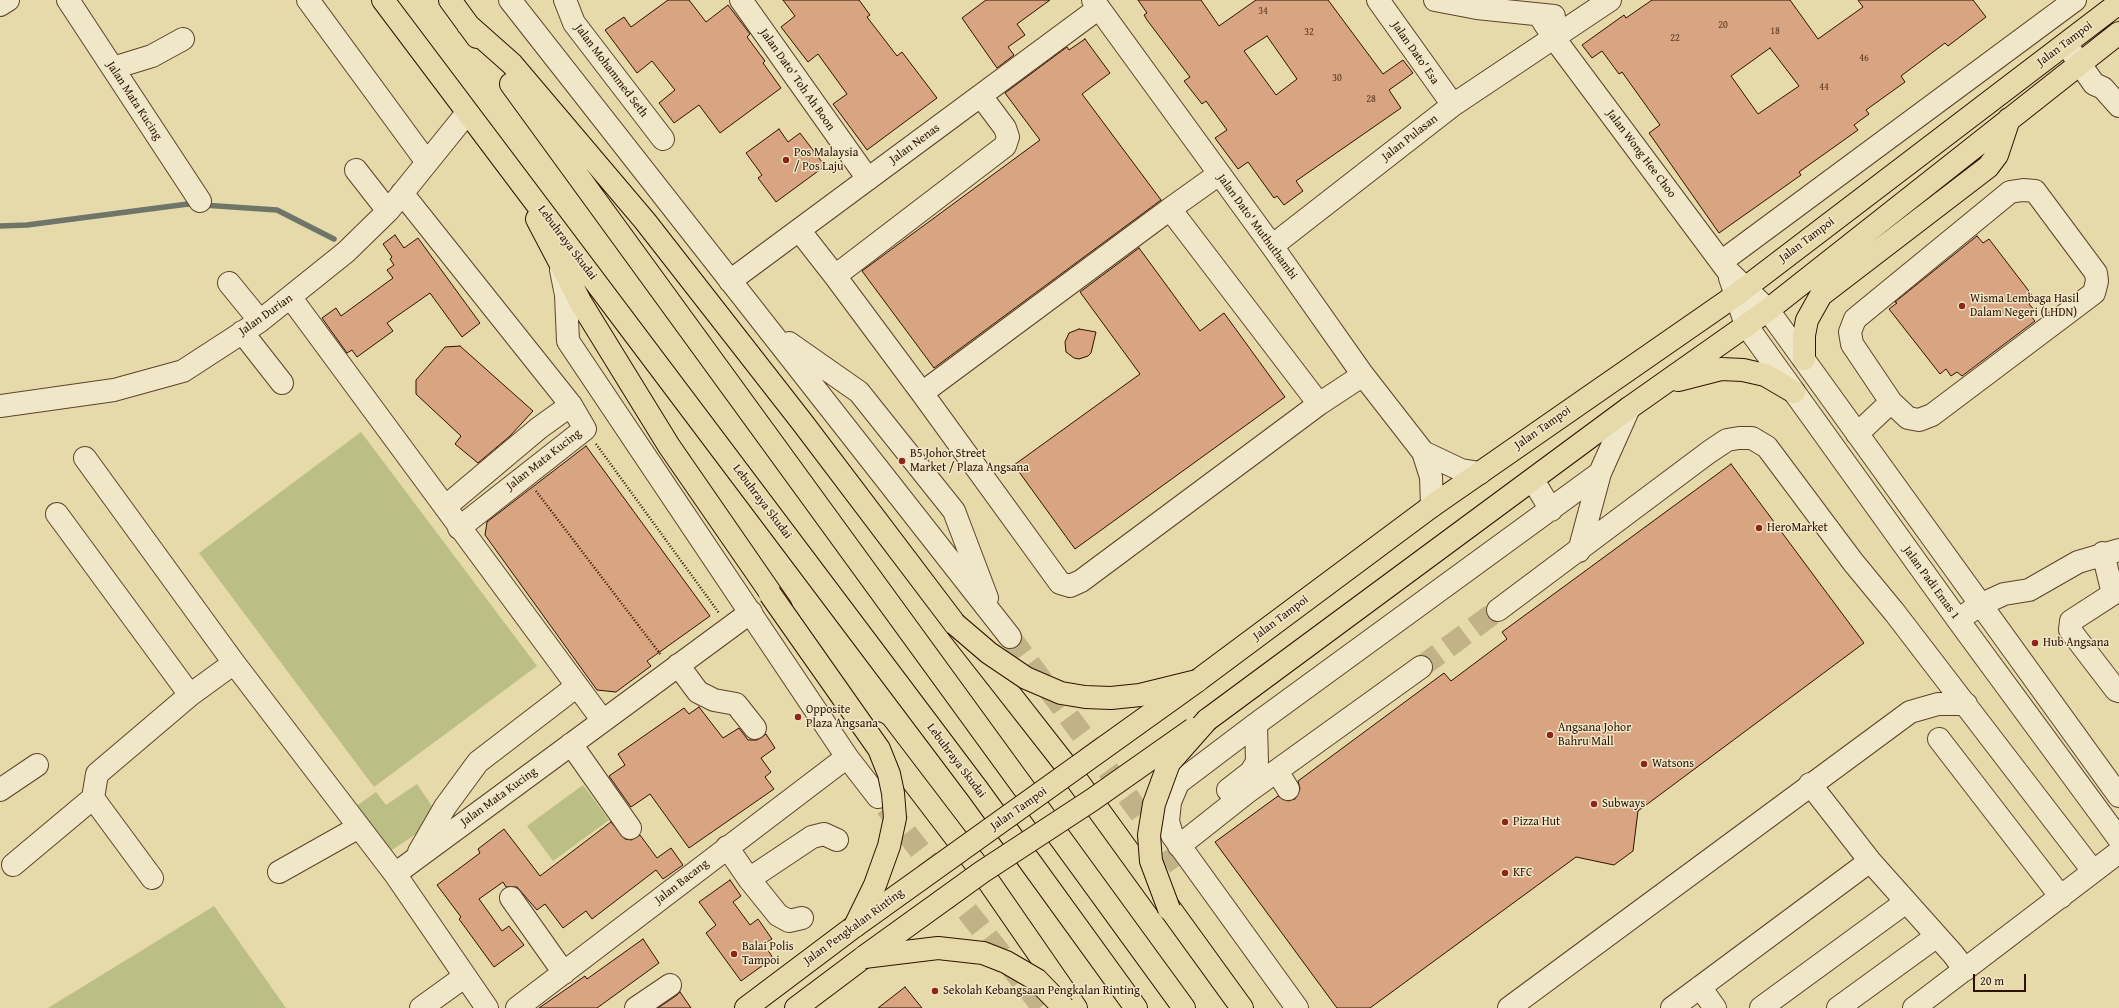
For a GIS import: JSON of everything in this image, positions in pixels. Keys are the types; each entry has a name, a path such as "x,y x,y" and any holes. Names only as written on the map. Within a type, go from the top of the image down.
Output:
{"main road":[{"name":"Lebuhraya Skudai","path":"383,0 978,790 1136,1008"},
{"path":"450,0 1184,1008"},
{"name":"Jalan Tampoi","path":"963,848 1072,772 1201,678 1432,506 1740,291 2119,3"},
{"path":"468,25 512,64 645,221 802,422 955,624 1072,772 1169,909 1242,1008"},
{"name":"Jalan Tampoi","path":"982,872 1092,800 1214,715 1629,408 1768,310 2079,63 2119,33"},
{"path":"1804,360 1804,334 1807,320 1821,295 1988,167 1997,155 2009,119"},
{"path":"512,170 559,265 661,433 770,594 878,749 889,774 893,794 895,818 889,846 875,885 848,932"},
{"path":"1662,385 1720,369 1743,370 1765,375 1794,392"},
{"path":"770,594 982,872 1076,1008"},
{"path":"955,624 989,653 1026,678 1061,692 1085,697 1140,695 1201,678"},
{"path":"1169,909 1151,861 1149,835 1154,804 1169,763 1214,715"},
{"name":"Jalan Pengkalan Rinting","path":"746,1008 963,848"},
{"path":"796,1008 982,872"},
{"path":"864,957 938,948 983,953 1006,962 1037,980 1064,1008"}],"street":[{"path":"0,5 8,0"},
{"name":"Jalan Mata Kucing","path":"68,0 200,201"},
{"path":"308,0 426,161"},
{"path":"510,0 1010,638"},
{"name":"Jalan Mohammed Seth","path":"565,0 574,23 663,139"},
{"name":"Jalan Dato' Toh Ah Boon","path":"741,0 868,179"},
{"name":"Jalan Dato' Esa","path":"1378,0 1453,105"},
{"path":"1435,0 1477,8 1565,17 1592,12"},
{"path":"1554,38 1610,0"},
{"path":"1724,266 2075,0"},
{"name":"Jalan Nenas","path":"730,281 981,96 1096,4"},
{"name":"Jalan Dato' Muthuthambi","path":"1096,4 1272,246 1363,375 1423,452 1431,477 1432,506"},
{"name":"Jalan Wong Hee Choo","path":"1540,15 1554,38 1724,266 1740,291 1746,325"},
{"path":"113,68 152,56 183,38"},
{"name":"Jalan Pulasan","path":"1272,246 1453,105 1554,38"},
{"path":"2066,44 2094,84 2103,88 2117,99"},
{"path":"835,276 1005,146 1008,137 1005,128 981,96"},
{"name":"Jalan Durian","path":"0,406 114,390 183,370 291,298 346,252 388,211 426,161 467,113"},
{"path":"356,170 388,211"},
{"path":"922,393 1170,208 1219,174"},
{"path":"2023,190 2035,191 2096,273 2097,281 2094,293 1932,416 1919,420 1908,418 1891,402 1852,344 1850,332 1855,319 2010,192 2023,190"},
{"name":"Jalan Mata Kucing","path":"402,193 571,405 585,429 459,528"},
{"path":"1170,208 1318,404"},
{"path":"799,230 922,393 1060,583 1070,586 1081,581 1318,404 1363,375"},
{"path":"559,265 566,295 568,341 847,756 878,797"},
{"path":"229,283 282,383"},
{"path":"1740,291 1768,310 2119,796"},
{"path":"291,298 459,528 603,721"},
{"name":"Jalan Padi Emas 1","path":"1746,325 1958,620 2119,839"},
{"path":"769,330 859,392 954,511 995,618"},
{"path":"1857,434 1891,402"},
{"path":"445,507 539,428 571,405"},
{"path":"1579,551 1600,474 1629,408"},
{"path":"1498,610 1728,440 1752,438 1767,447 1853,562 1966,704 2093,871"},
{"name":"Jalan Dato' Muthuthambi","path":"1423,452 1461,470 1480,473"},
{"path":"85,458 234,663 395,874 464,977 487,1008"},
{"path":"1282,1008 1177,849 1168,821 1170,802 1178,784 1256,724 1600,474"},
{"path":"1533,480 1551,510"},
{"path":"57,514 190,694"},
{"path":"1958,620 1980,605 2004,594 2029,590 2070,566 2111,552 2116,592 2071,622 2070,630 2116,690 2119,691"},
{"name":"Jalan Mata Kucing","path":"395,874 751,612"},
{"path":"13,865 92,798 97,774 190,694 234,663"},
{"path":"676,668 698,692 714,700 736,704 755,728"},
{"path":"1177,849 1283,780 1421,668"},
{"path":"414,860 445,807 478,762 577,686"},
{"path":"1509,1008 1724,850 1810,784 1910,712 1938,704 1966,704"},
{"path":"1177,849 1251,772 1257,762 1256,724"},
{"path":"1939,739 2061,897"},
{"path":"571,744 630,828"},
{"name":"Jalan Bacang","path":"528,1005 564,973 847,756"},
{"path":"0,790 38,765"},
{"path":"1810,784 1870,861 1965,970"},
{"path":"92,798 152,878"},
{"path":"279,872 359,827"},
{"path":"749,879 812,837 824,834 837,840"},
{"path":"727,847 749,879 778,915 789,921 802,918"},
{"path":"1177,849 1297,1008"},
{"path":"1914,1008 2119,852"},
{"path":"1672,1008 1870,861"},
{"path":"511,898 564,973"},
{"path":"1761,1008 1906,902"},
{"path":"1838,1008 1936,936"},
{"path":"421,1008 464,977"},
{"path":"636,1008 670,985"},
{"path":"1700,987 1715,1008"}],"path":[{"path":"585,429 729,628"},
{"path":"524,476 676,668"}],"green space":[{"path":"361,432 537,666 374,787 199,553"},
{"path":"417,784 440,818 389,852 355,807 376,792 386,805"},
{"path":"583,785 609,820 553,861 527,826"},
{"path":"214,906 286,1008 48,1008"}],"building":[{"path":"668,0 689,0 706,22 728,5 750,34 747,37 765,61 763,63 781,88 720,133 699,105 674,123 659,103 675,90 652,61 637,73 605,30 624,17 631,27"},
{"path":"783,0 859,0 870,15 867,17 897,56 902,52 937,98 867,150 833,104 847,94 818,54 808,62 781,27 795,16"},
{"path":"986,0 1050,0 1017,24 1025,35 1008,47 1014,55 997,68 962,18"},
{"path":"1138,0 1201,0 1219,26 1256,0 1328,0 1383,74 1403,60 1413,73 1389,90 1401,108 1296,181 1303,191 1284,205 1277,196 1274,198 1248,162 1238,169 1215,138 1227,130 1206,101 1202,104 1184,81 1190,77 1147,20 1144,15 1147,13","holes":["1267,36 1297,79 1276,95 1244,51"]},
{"path":"1652,0 1790,0 1818,39 1863,7 1858,0 1973,0 1986,17 1948,46 1945,43 1901,76 1905,82 1866,110 1869,114 1854,125 1858,130 1799,172 1801,175 1719,233 1649,133 1660,125 1622,72 1619,74 1602,51 1592,58 1582,45 1624,15 1626,18","holes":["1770,48 1799,86 1758,114 1731,76"]},
{"path":"1085,39 1110,73 1082,94 1161,200 934,368 862,271 1040,140 1005,93 1067,47 1069,50"},
{"name":"Pos Malaysia / Pos Laju","path":"779,129 788,142 800,133 825,166 776,202 758,178 762,175 746,153"},
{"path":"395,235 404,248 418,238 480,323 462,337 430,293 387,323 393,331 357,357 352,350 347,353 322,318 336,308 341,316 393,278 387,270 394,265 390,259 392,257 383,244"},
{"name":"Wisma Lembaga Hasil Dalam Negeri (LHDN)","path":"1977,236 1983,243 1989,239 2035,299 2029,304 2035,311 2030,315 2035,321 1962,376 1957,372 1951,376 1946,369 1940,374 1889,309 1897,303 1895,302"},
{"path":"1139,248 1200,331 1224,313 1285,397 1075,549 1014,465 1140,374 1080,292"},
{"path":"1079,329 1096,332 1091,353 1088,356 1079,359 1074,358 1066,352 1065,342 1069,333"},
{"path":"460,346 533,411 510,436 478,463 455,444 461,436 416,394 416,380 445,347"},
{"path":"586,446 710,616 647,661 651,666 616,692 597,690 485,535 487,522"},
{"name":"Angsana Johor Bahru Mall","path":"1731,464 1864,643 1638,811 1633,851 1614,865 1576,857 1370,1008 1337,1008 1215,842 1278,796 1288,801 1295,799 1300,789 1298,781 1444,673 1451,681 1507,639 1502,632"},
{"path":"699,707 723,738 739,728 748,740 757,740 766,734 775,748 761,758 771,772 765,777 774,789 689,848 650,794 631,807 609,776 625,765 618,754 684,708 689,714"},
{"path":"611,822 625,839 631,840 640,835 657,858 671,848 683,865 663,879 656,870 592,919 586,911 563,928 545,904 537,910 517,887 506,887 503,882 479,899 502,931 509,926 524,945 494,967 459,919 461,917 437,885 480,853 478,849 504,829 540,876"},
{"path":"730,880 741,896 733,902 750,925 758,919 772,939 764,944 773,958 741,981 706,933 716,925 699,902"},
{"path":"643,939 659,963 597,1008 539,1008 585,976 587,979"},
{"path":"905,987 922,1008 878,1008"},
{"path":"680,992 691,1008 658,1008 677,995"}],"waterway":[{"path":"0,226 27,225 188,204 277,210 334,239"}],"tunnel":[{"path":"1421,667 1498,610"},
{"path":"1010,637 1179,866"},
{"path":"886,807 1043,1008"}],"place":[{"name":"Pos Malaysia / Pos Laju","path":"786,160"},
{"name":"Wisma Lembaga Hasil Dalam Negeri (LHDN)","path":"1962,306"},
{"name":"B5 Johor Street Market / Plaza Angsana","path":"902,461"},
{"name":"HeroMarket","path":"1759,528"},
{"name":"Hub Angsana","path":"2035,643"},
{"name":"Opposite Plaza Angsana","path":"798,717"},
{"name":"Angsana Johor Bahru Mall","path":"1550,735"},
{"name":"Watsons","path":"1644,764"},
{"name":"Subways","path":"1594,804"},
{"name":"Pizza Hut","path":"1505,822"},
{"name":"KFC","path":"1505,873"},
{"name":"Balai Polis Tampoi","path":"734,954"},
{"name":"Sekolah Kebangsaan Pengkalan Rinting","path":"935,991"}]}
